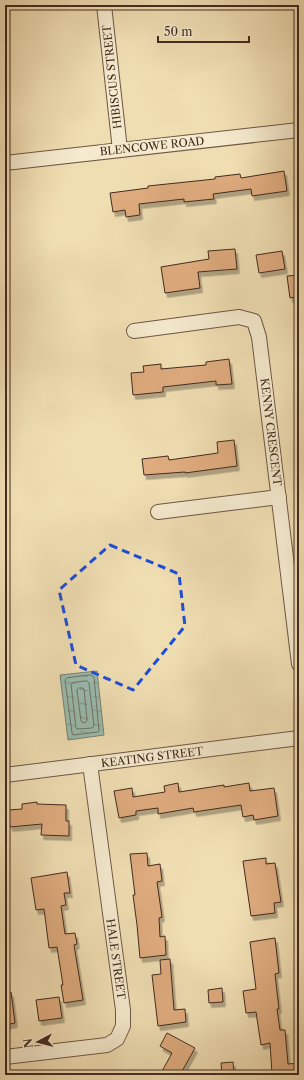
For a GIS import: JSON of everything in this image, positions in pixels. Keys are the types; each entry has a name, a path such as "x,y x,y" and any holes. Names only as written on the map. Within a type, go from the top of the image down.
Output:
{"street":[{"name":"HIBISCUS STREET","path":"104,5 120,150"},
{"name":"BLENCOWE ROAD","path":"5,162 299,130"},
{"name":"KENNY CRESCENT","path":"134,331 239,317 254,321 259,338 299,659"},
{"path":"158,512 279,497"},
{"name":"KEATING STREET","path":"5,775 299,738"},
{"name":"HALE STREET","path":"5,1057 107,1045 116,1039 123,1026 123,1010 90,764"}],"highlighted area":[{"path":"110,545 179,574 185,626 133,690 76,665 59,590"}],"water":[{"path":"97,671 104,735 68,740 60,675"}],"building":[{"path":"284,171 287,191 252,196 251,189 213,194 214,199 184,202 184,199 139,204 140,215 126,217 125,210 113,212 110,193 148,188 148,186 215,179 215,177 240,174 241,178"},
{"path":"235,249 237,269 198,272 200,288 165,293 161,267 209,259 208,251"},
{"path":"282,251 285,269 259,273 256,255"},
{"path":"299,275 299,296 290,298 287,276"},
{"path":"229,359 232,384 216,385 216,381 163,387 163,392 133,395 131,373 144,372 143,366 161,364 161,369 206,365 206,362"},
{"path":"234,440 237,466 185,473 144,475 142,459 168,456 169,460 218,453 217,442"},
{"path":"178,783 179,792 224,785 224,787 249,783 250,791 274,788 278,816 254,820 253,815 243,817 241,805 194,812 193,808 158,814 158,808 136,811 136,815 119,818 114,791 132,788 133,797 165,792 164,786"},
{"path":"37,802 37,804 66,805 66,821 69,821 69,836 41,835 42,824 10,827 8,810 22,809 22,804"},
{"path":"147,853 148,866 160,864 162,881 157,882 162,917 159,918 160,937 165,936 166,955 140,958 130,854"},
{"path":"266,858 266,864 275,863 281,902 274,903 275,913 251,916 243,861"},
{"path":"67,872 70,893 64,893 66,905 61,906 65,934 75,933 77,944 74,945 83,1000 64,1003 61,985 63,985 57,947 49,948 44,909 36,910 31,878"},
{"path":"275,938 279,973 275,974 280,1030 285,1030 288,1064 299,1063 299,1074 272,1074 270,1043 261,1045 256,1012 246,1013 243,991 256,989 250,942"},
{"path":"170,959 174,1010 185,1009 186,1022 158,1026 152,975 161,974 160,960"},
{"path":"222,988 223,1002 209,1003 208,990"},
{"path":"11,992 15,1023 5,1025 5,993"},
{"path":"59,997 62,1018 39,1021 36,1000"},
{"path":"167,1033 195,1048 180,1075 160,1075 172,1053 160,1046"},
{"path":"233,1062 234,1075 222,1075 221,1063"}]}
